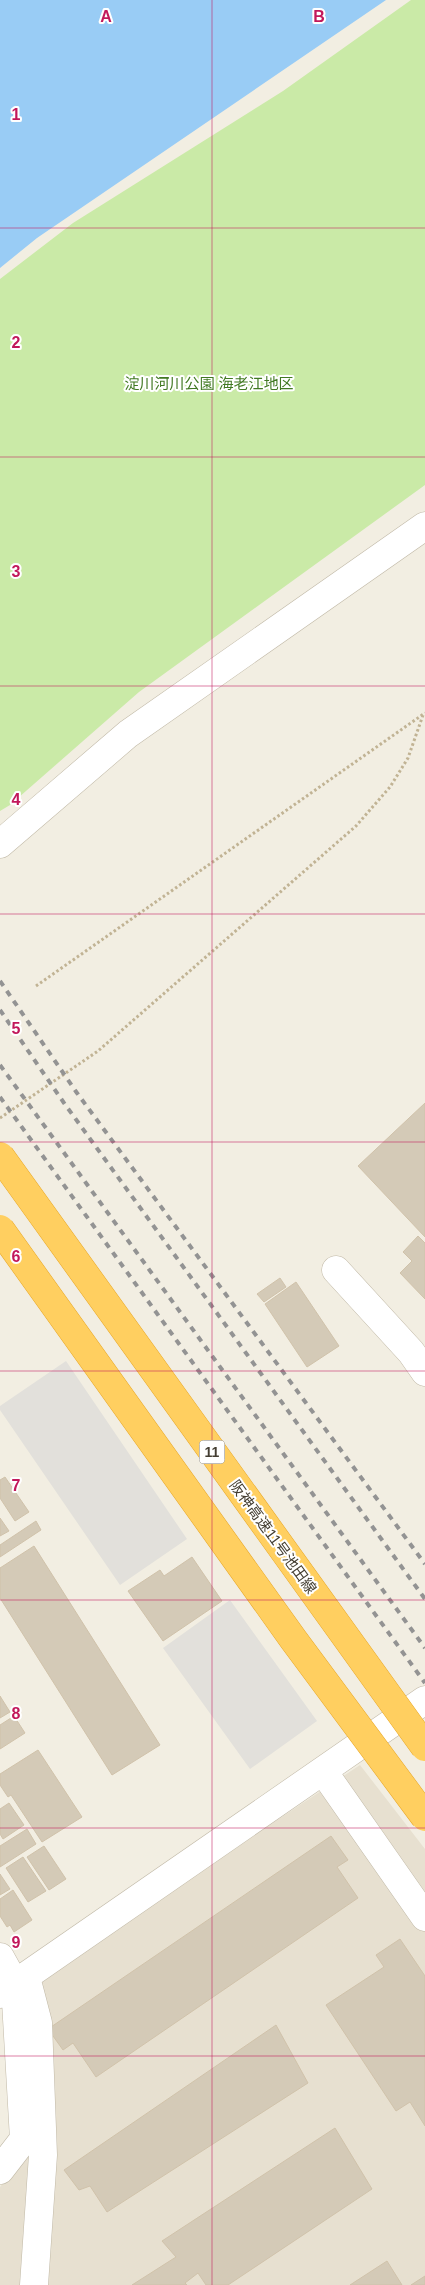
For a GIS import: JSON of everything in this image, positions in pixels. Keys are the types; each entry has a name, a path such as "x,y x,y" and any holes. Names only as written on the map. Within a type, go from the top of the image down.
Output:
{"highway":[{"name":"阪神高速11号池田線","path":"0,1156 425,1747"},
{"path":"0,1229 294,1640 425,1817"}],"street":[{"path":"0,844 128,734 425,526"},
{"path":"336,1270 411,1352 425,1372"},
{"path":"14,1985 425,1700"},
{"path":"323,1770 425,1917"},
{"path":"0,1957 14,1985 38,2023 43,2155 34,2285"},
{"path":"0,2170 24,2139 14,1985"}],"path":[{"path":"36,986 424,714"},
{"path":"0,1118 98,1051 356,826 390,787 408,758 424,714"}],"shaded area":[{"path":"66,1361 187,1539 120,1585 0,1410 0,1406"},
{"path":"230,1600 317,1721 250,1769 163,1648"},
{"path":"360,1765 425,1849 425,2285 0,2285 0,2187 32,2141 25,1988"}],"green space":[{"name":"淀川河川公園 海老江地区","path":"411,0 425,0 425,485 139,692 10,805 0,811 0,279 73,223 283,91"}],"water":[{"path":"0,0 386,0 37,238 0,268"}],"building":[{"path":"425,1103 425,1237 358,1166"},
{"path":"418,1236 425,1243 425,1299 400,1273 412,1261 403,1252"},
{"path":"280,1278 286,1287 264,1302 257,1294"},
{"path":"296,1282 339,1346 307,1367 265,1304"},
{"path":"5,1477 29,1512 15,1521 0,1498 0,1480"},
{"path":"0,1518 9,1531 0,1536"},
{"path":"36,1521 41,1530 0,1557 0,1545"},
{"path":"34,1546 160,1745 112,1775 0,1598 0,1568"},
{"path":"192,1557 222,1601 163,1641 128,1591 160,1570 164,1576"},
{"path":"0,1696 10,1712 0,1718"},
{"path":"14,1716 25,1733 0,1749 0,1725"},
{"path":"38,1750 82,1817 42,1842 11,1795 8,1797 0,1785 0,1774"},
{"path":"9,1803 24,1825 3,1839 0,1834 0,1809"},
{"path":"27,1829 36,1844 0,1867 0,1846"},
{"path":"331,1836 348,1860 337,1867 358,1898 96,2077 73,2043 63,2050 48,2029"},
{"path":"44,1846 66,1879 49,1890 27,1857"},
{"path":"23,1857 46,1891 28,1902 6,1868"},
{"path":"0,1874 10,1889 0,1895"},
{"path":"13,1890 32,1920 14,1932 10,1925 7,1927 0,1916 0,1899"},
{"path":"400,1939 425,1976 425,2126 410,2102 396,2111 326,2005 384,1967 376,1955"},
{"path":"276,2025 308,2083 107,2212 90,2186 79,2190 64,2170"},
{"path":"335,2128 372,2189 228,2285 206,2285 198,2273 185,2283 187,2285 132,2285 176,2257 162,2241"},
{"path":"387,2261 402,2285 350,2285"},
{"path":"425,2276 425,2285 411,2285"}],"railway":[{"path":"0,981 77,1093 425,1564"},
{"path":"0,1010 64,1103 425,1599"},
{"path":"0,1065 425,1648"},
{"path":"0,1097 425,1683"}]}
